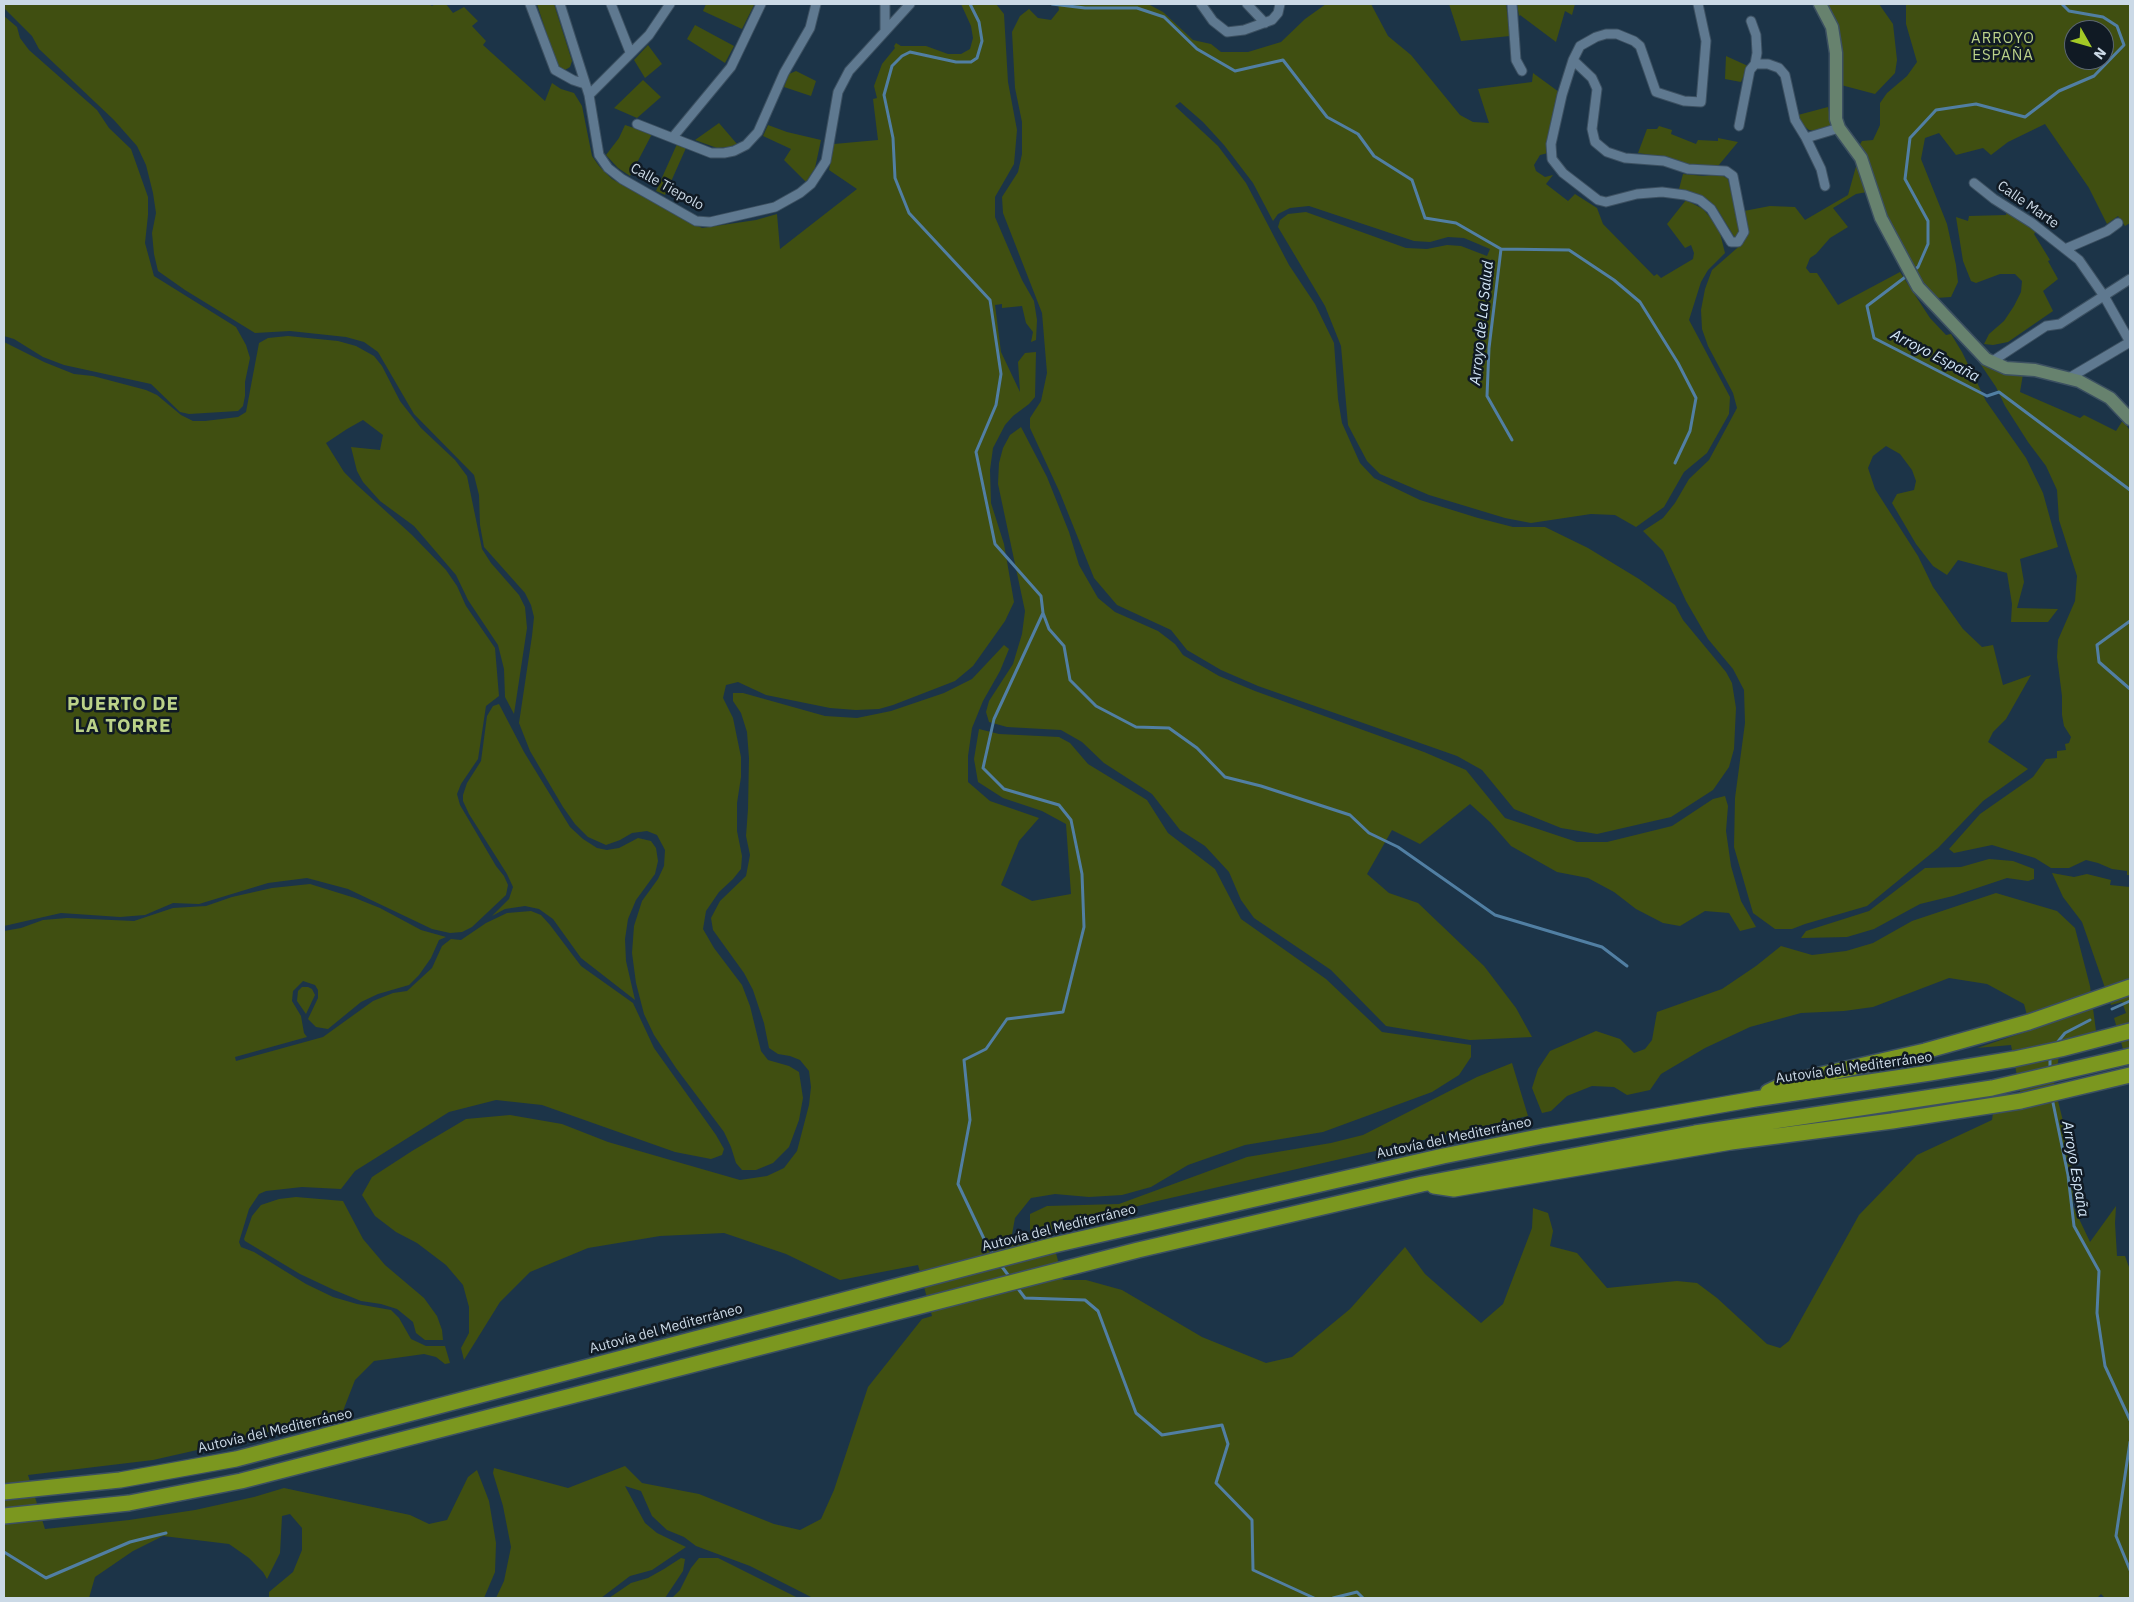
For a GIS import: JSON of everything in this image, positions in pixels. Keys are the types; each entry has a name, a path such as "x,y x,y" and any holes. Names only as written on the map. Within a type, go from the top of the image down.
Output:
{"highway":[{"path":"1755,1099 1789,1082 1925,1051 2029,1022 2130,987"},
{"name":"Autovía del Mediterráneo","path":"4,1492 120,1480 236,1459 922,1278 1054,1245 1443,1156 1543,1136 1755,1099 2014,1059 2130,1031"},
{"path":"4,1516 129,1503 241,1481 1148,1248 1422,1184 1695,1133 2018,1083 2130,1056"},
{"path":"1422,1184 1454,1189 1731,1142 1892,1121 2021,1101 2130,1076"}],"street":[{"path":"530,4 555,70 566,77 585,84"},
{"name":"Calle Tiepolo","path":"560,4 589,95 596,147 599,155 608,168 622,179 696,220 710,222 775,207 795,197 811,184 826,161 838,92 849,71 910,4"},
{"path":"611,4 630,52"},
{"path":"589,95 648,34 670,4"},
{"path":"673,137 731,67 761,4"},
{"path":"637,124 711,153 734,151 752,139 758,132 784,73 810,28 816,4"},
{"path":"885,4 885,31"},
{"path":"1201,4 1212,21 1227,32 1244,30 1272,20 1278,13 1280,4"},
{"path":"1247,4 1265,23"},
{"path":"1512,4 1516,60 1522,71"},
{"path":"1574,60 1592,78 1598,89 1592,129 1595,142 1607,152 1625,158 1664,161 1688,169 1726,171 1733,176 1744,232 1738,242 1731,242 1711,209 1693,197 1662,192 1637,194 1606,202 1598,200 1563,173 1552,159 1551,144 1562,95 1574,60 1580,46 1588,40 1606,34 1616,34 1634,41 1640,46 1656,92 1684,101 1701,102 1706,41 1698,4"},
{"path":"1820,4 1832,28 1836,53 1836,119 1861,158 1881,218 1918,287 1986,359 2006,368 2035,370 2079,381 2110,398 2130,419"},
{"path":"1739,126 1750,70 1756,64 1756,34 1751,21"},
{"path":"1756,64 1768,64 1779,68 1785,74 1795,120 1821,169 1825,186"},
{"path":"1806,138 1840,128"},
{"name":"Calle Marte","path":"1974,183 1994,199 2032,223 2079,260 2104,296 2130,342"},
{"path":"2065,249 2118,223"},
{"path":"1991,362 2046,326 2060,324 2130,280"},
{"path":"2069,378 2130,342"}],"green space":[{"path":"4,4 429,4 432,6 435,4 446,4 453,13 464,7 478,21 472,26 486,41 483,45 545,101 552,83 561,89 574,93 582,106 592,156 612,179 702,228 756,220 777,214 780,249 857,189 829,170 834,144 878,140 873,99 877,98 874,86 882,64 895,48 896,43 901,46 926,46 948,54 961,54 970,49 973,38 971,26 961,4 996,4 1004,14 1008,82 1017,130 1014,164 995,197 995,217 1022,280 1034,301 1037,320 1036,340 1031,342 1033,332 1026,323 1022,306 1002,308 1002,304 995,305 1001,352 1020,392 1018,362 1025,353 1036,352 1035,397 1005,425 993,448 990,470 991,503 1004,544 1014,602 1005,621 973,666 955,681 893,705 879,709 830,708 766,695 738,682 726,685 723,698 733,718 741,757 741,777 737,803 737,831 742,856 741,869 719,892 706,911 703,929 714,948 742,985 750,1006 761,1051 768,1060 789,1066 799,1072 803,1098 799,1120 789,1147 773,1163 756,1170 742,1170 736,1163 724,1132 676,1068 654,1035 644,1014 636,983 632,953 634,926 642,901 658,879 664,866 665,850 657,835 647,831 632,833 606,845 588,837 575,824 563,807 530,751 519,723 534,617 525,593 484,547 480,525 479,495 474,475 414,414 378,352 364,342 346,337 290,331 255,333 158,271 152,233 156,213 153,193 146,165 137,146 114,120 39,49 32,36 4,8"},
{"path":"537,4 554,4 572,61 570,67 565,70 557,66"},
{"path":"706,4 754,5 742,29 703,11"},
{"path":"1058,4 1148,4 1163,12 1193,40 1211,44 1221,52 1248,52 1281,42 1305,19 1326,4 1371,4 1388,36 1411,55 1460,115 1473,122 1489,123 1478,89 1532,82 1533,73 1559,92 1546,145 1548,153 1540,155 1534,165 1536,171 1545,177 1553,175 1546,184 1568,201 1575,194 1597,208 1603,224 1654,276 1657,274 1661,278 1693,259 1694,253 1691,245 1685,248 1667,224 1686,200 1703,209 1709,216 1719,229 1725,253 1708,270 1701,282 1689,320 1730,397 1729,414 1707,453 1684,472 1664,507 1636,527 1615,515 1591,514 1531,523 1505,518 1429,495 1380,474 1367,461 1348,425 1341,346 1325,306 1278,227 1280,220 1288,214 1306,212 1406,248 1427,249 1447,245 1461,246 1487,256 1490,249 1464,238 1448,237 1430,242 1414,241 1309,206 1290,208 1278,214 1273,221 1253,183 1224,145 1203,122 1180,102 1175,106 1218,146 1246,183 1289,265 1315,304 1334,343 1338,399 1342,423 1360,463 1374,478 1420,500 1478,518 1513,527 1545,527 1588,548 1639,579 1675,605 1683,620 1726,672 1732,683 1736,708 1734,749 1729,767 1713,790 1671,817 1597,834 1561,828 1514,809 1482,770 1457,756 1258,686 1221,670 1187,650 1171,630 1117,605 1094,578 1060,493 1030,428 1030,418 1041,401 1047,373 1042,313 1003,213 1002,197 1018,172 1022,154 1022,122 1015,88 1012,32 1020,16 1029,9 1038,18 1051,20 1059,10"},
{"path":"1449,4 1506,4 1510,36 1461,41"},
{"path":"1517,4 1575,4 1572,15 1565,11 1556,42 1519,16"},
{"path":"1827,4 1879,4 1893,24 1897,60 1895,73 1875,94 1841,85 1841,46"},
{"path":"1906,4 2127,4 2130,6 2130,223 2125,226 2118,216 2107,224 2089,188 2045,124 2008,142 1991,155 1983,148 1956,155 1939,133 1925,138 1921,159 1947,224 1958,282 1951,297 1936,298 1925,286 1909,261 1881,206 1874,178 1859,146 1862,141 1873,140 1880,125 1880,103 1887,93 1907,76 1917,62 1906,24"},
{"path":"4,16 17,27 20,38 29,50 97,110 109,128 131,149 148,197 145,243 154,276 236,327 246,345 250,358 243,406 238,411 189,414 180,412 151,384 64,365 43,357 14,339 4,336"},
{"path":"695,25 734,46 725,63 687,39"},
{"path":"648,45 662,64 645,78 634,60"},
{"path":"1726,56 1748,66 1741,82 1725,79"},
{"path":"796,71 816,81 811,96 784,87 789,74"},
{"path":"643,80 661,97 637,118 614,108"},
{"path":"1828,107 1831,123 1829,127 1816,131 1809,130 1803,125 1798,115"},
{"path":"719,123 737,144 730,147 717,148 695,140"},
{"path":"625,125 652,134 630,176 618,168 606,155 619,138"},
{"path":"768,125 787,132 821,140 815,168 806,182 784,160 791,149 763,136"},
{"path":"1659,126 1672,130 1671,134 1696,144 1698,140 1718,141 1718,138 1738,142 1718,166 1686,165 1664,157 1638,153 1647,129 1657,129"},
{"path":"677,144 686,148 665,195 656,191"},
{"path":"1857,163 1867,192 1856,194 1833,208 1848,227 1830,238 1810,258 1806,268 1810,273 1817,273 1838,305 1900,272 1930,318 1946,335 1951,334 1986,401 2026,458 2043,493 2058,547 2020,559 2024,582 2017,608 2058,609 2048,622 2011,622 2012,604 2007,573 1958,560 1947,575 1933,566 1916,544 1892,503 1897,494 1914,490 1916,481 1912,470 1900,454 1886,446 1873,456 1868,468 1875,489 1918,556 1933,587 1963,629 1982,647 1993,645 2003,685 2031,675 2006,719 1993,732 1988,742 2028,769 1983,801 1938,848 1867,906 1792,929 1775,929 1753,913 1734,847 1735,798 1745,723 1744,690 1733,669 1708,639 1686,601 1663,551 1643,531 1663,518 1675,503 1689,479 1709,460 1737,408 1733,393 1708,346 1702,329 1701,310 1705,289 1712,270 1744,242 1747,226 1744,211 1770,206 1795,207 1805,220 1848,195"},
{"path":"1683,174 1704,176 1720,174 1728,179 1740,230 1735,238 1716,207 1708,200 1679,189"},
{"path":"2007,210 2037,230 2034,234 2050,260 2048,261 2058,279 2043,291 2053,311 2008,342 1993,345 1984,344 1989,334 2004,321 2014,306 2021,292 2022,281 2015,274 2000,274 1976,283 1971,281 1963,261 1956,217 1968,221 1969,216 2006,215"},
{"path":"288,336 338,341 356,346 374,356 382,366 400,401 421,428 455,460 467,476 482,549 491,563 519,595 525,607 527,628 514,714 505,697 504,669 498,645 468,600 456,575 414,526 380,501 363,482 357,471 351,447 380,450 383,435 363,420 326,443 344,472 412,535 446,570 457,586 466,606 495,648 499,696 486,706 478,759 461,784 457,794 460,805 496,866 504,876 508,885 506,895 472,927 462,932 450,933 432,929 348,889 307,878 268,883 199,904 173,903 145,915 120,917 61,913 4,926 4,342 44,362 74,374 93,376 146,390 157,395 181,415 193,421 205,421 238,417 246,412 259,343 268,338"},
{"path":"1979,359 2023,374 2020,392 2080,418 2084,415 2116,431 2123,420 2130,431 2130,875 2127,875 2127,871 2112,869 2086,860 2069,868 2051,868 2035,858 1992,845 1954,853 1949,849 1980,814 2033,777 2046,759 2057,758 2057,751 2066,750 2065,744 2069,743 2071,737 2064,726 2062,715 2062,696 2057,657 2058,640 2075,601 2077,576 2059,520 2057,490 2046,466 2005,406"},
{"path":"1021,427 1047,477 1069,532 1079,565 1098,598 1115,612 1158,631 1175,644 1183,655 1219,676 1255,691 1424,752 1466,770 1505,818 1577,842 1607,842 1672,826 1713,799 1725,796 1728,806 1726,831 1731,866 1741,901 1756,927 1740,931 1729,913 1705,911 1680,926 1663,923 1636,909 1614,892 1588,878 1557,872 1511,846 1490,822 1470,804 1420,844 1392,830 1367,874 1389,893 1418,903 1484,966 1516,1008 1532,1037 1470,1040 1386,1026 1331,970 1254,918 1241,900 1229,872 1205,846 1180,830 1152,794 1104,763 1082,742 1061,730 1007,727 989,722 986,712 989,701 1013,664 1022,634 1025,611 998,484 999,463 1003,448 1010,435"},
{"path":"1004,645 1009,649 972,728 968,756 968,782 990,801 1039,818 1019,841 1001,885 1032,901 1071,894 1066,824 1042,811 1003,798 978,782 974,759 979,729 999,734 1059,737 1070,743 1088,764 1147,800 1168,833 1215,869 1241,919 1326,979 1382,1032 1471,1045 1471,1057 1459,1075 1432,1092 1323,1132 1245,1145 1188,1165 1151,1187 1122,1195 1089,1197 1055,1194 1031,1198 1015,1218 1011,1240 1030,1235 1030,1214 1047,1206 1119,1204 1247,1157 1331,1143 1363,1135 1477,1077 1512,1063 1528,1116 1153,1202 1050,1230 1063,1280 1086,1280 1122,1290 1202,1337 1266,1363 1292,1357 1350,1309 1405,1247 1425,1274 1481,1323 1503,1304 1532,1228 1533,1208 1548,1213 1553,1231 1550,1246 1577,1253 1607,1288 1677,1281 1697,1283 1717,1298 1767,1344 1780,1348 1789,1341 1859,1215 1917,1155 1992,1120 1993,1113 2023,1107 2011,1045 1977,1048 2031,1030 2024,1004 1987,984 1949,978 1873,1007 1844,1011 1801,1013 1750,1027 1705,1048 1661,1074 1650,1090 1627,1095 1614,1087 1592,1086 1567,1096 1551,1111 1542,1113 1532,1088 1538,1069 1550,1051 1596,1031 1620,1039 1634,1053 1645,1049 1652,1040 1657,1012 1722,989 1781,946 1812,955 1846,951 1873,943 1912,921 1996,893 2057,911 2075,928 2090,986 2096,1031 2074,1038 2059,1056 2054,1085 2072,1157 2073,1206 2090,1242 2116,1206 2117,1256 2125,1256 2130,1270 2130,1598 2105,1598 2101,1594 2097,1598 813,1598 750,1566 696,1546 684,1537 667,1530 652,1516 641,1491 625,1486 645,1523 657,1533 686,1547 652,1570 630,1576 601,1598 496,1598 504,1581 511,1547 503,1506 493,1473 494,1468 568,1488 625,1466 642,1483 699,1494 774,1524 800,1530 821,1519 834,1490 868,1387 922,1319 932,1316 918,1265 840,1280 786,1254 724,1233 660,1236 588,1248 530,1272 500,1302 464,1360 461,1348 469,1333 469,1307 463,1285 446,1265 417,1243 396,1232 375,1216 362,1195 372,1177 466,1119 510,1115 562,1124 608,1142 740,1180 767,1176 784,1168 797,1151 809,1105 811,1087 809,1071 800,1060 778,1054 769,1048 764,1023 753,990 744,973 713,930 711,918 720,901 746,876 750,855 746,836 749,758 747,732 741,713 733,701 733,693 743,693 825,716 857,718 891,711 944,693 972,679"},
{"path":"499,704 524,752 570,827 583,839 597,848 607,850 619,848 638,838 651,841 656,848 658,861 655,874 636,900 628,919 625,939 626,961 635,1000 581,958 553,919 539,909 525,906 505,909 492,916 509,899 513,887 507,874 469,814 463,801 463,795 467,783 481,761 487,716 493,706"},
{"path":"1989,859 2013,861 2034,869 2034,879 2028,881 2007,878 1953,896 1920,904 1874,929 1847,937 1801,938 1806,931 1869,911 1925,868 1961,867"},
{"path":"2052,873 2074,877 2087,874 2111,880 2110,885 2130,887 2130,1073 2114,1018 2126,1013 2122,1002 2111,1005 2082,922 2063,897"},
{"path":"310,884 355,898 380,908 421,930 446,937 439,940 431,958 409,985 378,994 361,1002 328,1029 316,1027 308,1019 318,998 318,990 315,985 303,981 293,991 292,1001 301,1016 304,1033 307,1037 235,1057 236,1061 323,1037 373,1001 393,993 407,991 432,968 442,946 451,939 461,940 486,923 507,913 531,911 541,915 581,966 633,1003 654,1048 716,1135 724,1149 722,1155 711,1159 675,1152 542,1105 496,1100 449,1112 355,1171 341,1189 302,1187 266,1191 259,1194 249,1209 239,1242 241,1247 254,1252 306,1284 333,1297 357,1304 391,1310 399,1318 411,1339 426,1346 445,1346 450,1363 445,1364 436,1357 424,1354 374,1361 355,1380 343,1411 237,1441 153,1460 28,1475 45,1529 129,1520 195,1510 254,1497 284,1488 410,1515 429,1524 447,1520 468,1477 477,1470 489,1501 496,1543 495,1572 484,1598 269,1598 269,1592 293,1572 302,1550 302,1528 290,1514 282,1516 280,1553 267,1579 263,1572 249,1558 229,1544 163,1536 133,1551 95,1577 89,1598 4,1598 4,931 21,928 43,920 67,918 134,921 173,908 206,906 232,897 272,888"},
{"path":"302,987 312,989 315,995 306,1014 297,1001 298,991"},
{"path":"296,1197 343,1201 363,1239 385,1265 424,1298 437,1316 443,1340 425,1340 416,1333 413,1322 397,1309 361,1301 334,1290 300,1274 245,1241 244,1239 252,1216 261,1205 279,1199"},
{"path":"681,1558 685,1559 683,1571 665,1598 609,1598 631,1583 648,1578"},
{"path":"699,1558 718,1558 798,1598 672,1598 680,1590 691,1568"}],"waterway":[{"path":"970,4 979,22 982,41 977,58 971,62 956,62 910,52 902,56 892,66 884,95 893,138 895,178 909,213 990,300 1001,374 996,405 976,452 995,544 1041,596 1043,613 994,719 983,768 1004,789 1059,805 1071,820 1082,874 1084,927 1063,1012 1007,1019 986,1049 964,1060 970,1120 958,1184 986,1243 995,1257"},
{"name":"Arroyo de La Salud","path":"1052,4 1085,8 1137,8 1164,17 1197,49 1235,71 1283,60 1327,117 1358,134 1374,156 1412,180 1425,218 1456,223 1501,249 1489,348 1487,396 1512,440"},
{"name":"Arroyo España","path":"1913,271 1918,267 1928,244 1928,221 1905,179 1910,138 1936,110 1976,104 2025,117 2059,91 2094,76 2124,45 2117,26 2103,17 2069,11 2062,4"},
{"path":"1501,249 1569,250 1614,280 1640,302 1678,363 1696,398 1690,431 1675,463"},
{"name":"Arroyo España","path":"1908,275 1867,306 1874,338 1987,396 1999,392 2130,490"},
{"path":"1043,613 1049,629 1064,646 1070,680 1096,706 1136,727 1169,728 1197,748 1225,777 1261,786 1350,815 1369,833 1398,847 1495,915 1602,947 1627,966"},
{"name":"Arroyo España","path":"2130,621 2097,645 2099,662 2130,689"},
{"name":"Arroyo España","path":"2112,1009 2130,1001"},
{"name":"Arroyo España","path":"2056,1044 2065,1033 2090,1020"},
{"name":"Arroyo España","path":"2050,1056 2050,1069"},
{"name":"Arroyo España","path":"2052,1098 2068,1175 2074,1226 2099,1271 2097,1313 2105,1366 2130,1420"},
{"path":"1000,1264 1011,1279"},
{"path":"1016,1286 1025,1298 1085,1300 1098,1311 1136,1413 1162,1435 1222,1425 1228,1444 1216,1483 1252,1520 1253,1570 1314,1598"},
{"name":"Arroyo España","path":"2130,1442 2116,1536 2130,1570"},
{"path":"4,1552 46,1578 130,1542 166,1533"},
{"path":"1333,1598 1357,1592 1363,1598"}],"district":[{"name":"ARROYO ESPAÑA","path":"2003,48"},
{"name":"PUERTO DE LA TORRE","path":"123,716"}]}
